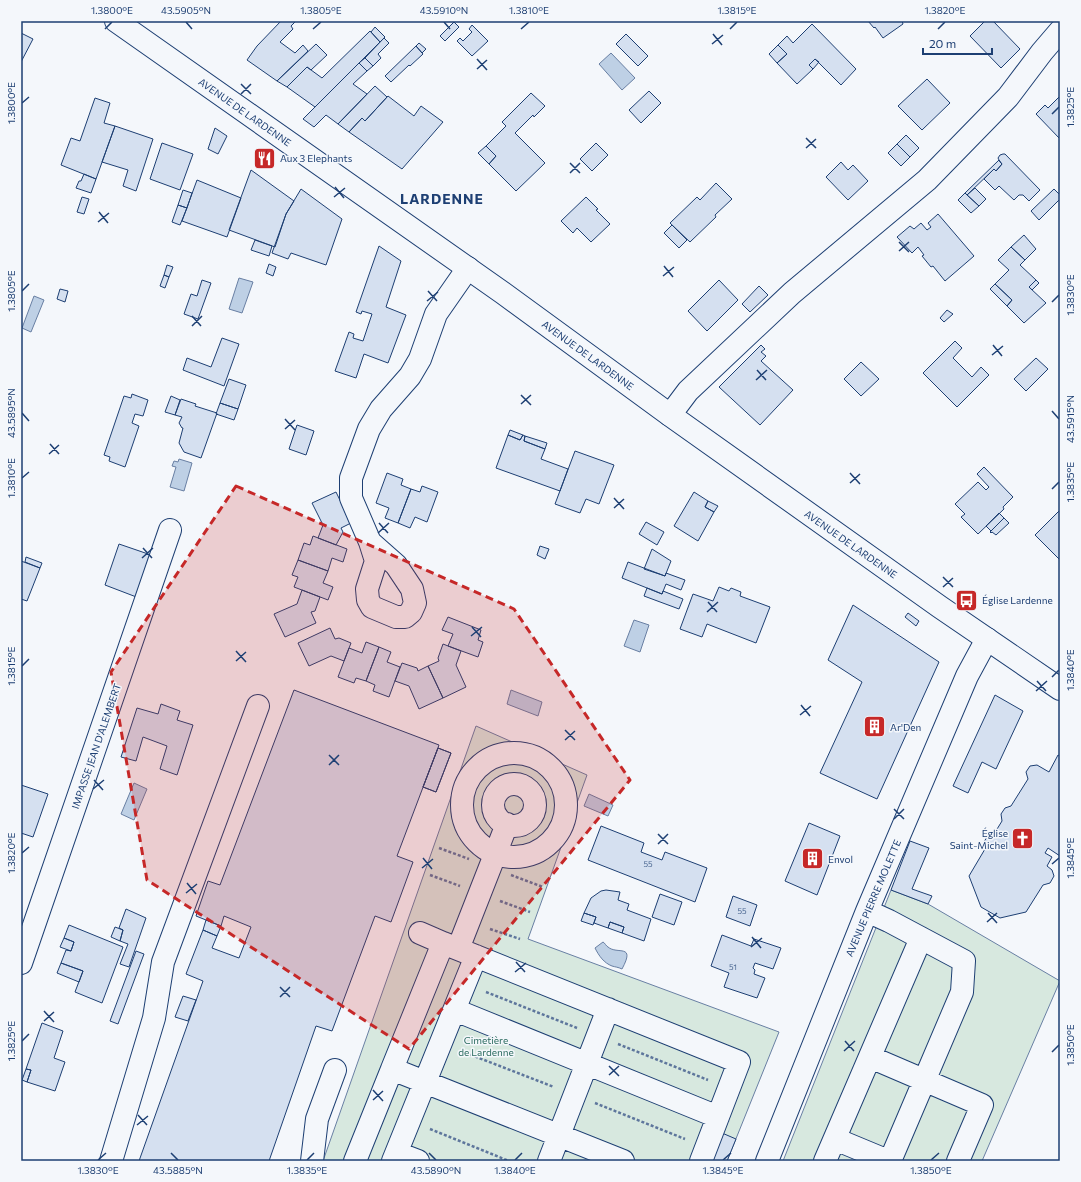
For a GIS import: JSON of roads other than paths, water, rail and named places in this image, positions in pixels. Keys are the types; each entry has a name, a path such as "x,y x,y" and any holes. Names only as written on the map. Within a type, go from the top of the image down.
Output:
{"street":[{"name":"AVENUE DE LARDENNE","path":"116,21 468,268 670,415 1060,689"},
{"path":"670,415 688,391 792,293 927,180 1008,97 1060,30"},
{"path":"370,542 350,498 351,478 369,429 381,409 410,376 420,359 436,314 468,268"},
{"name":"IMPASSE JEAN D'ALEMBERT","path":"21,963 170,530"},
{"name":"AVENUE PIERRE MOLETTE","path":"767,1161 867,911 967,676 987,639"},
{"path":"111,1161 154,1018 163,962 258,706"},
{"path":"506,754 520,754 533,757 545,763 554,772 562,784 566,811 562,824 556,836 547,845 535,852 522,856 509,856 496,853 484,847 474,837 467,826 463,813 463,799 466,786 472,774 482,764 493,757 506,754"},
{"path":"522,786 533,757"},
{"path":"516,784 522,786 526,788 533,797 535,807 534,813 523,824 512,826 502,822 495,813 493,803 497,793 506,786 516,784"},
{"path":"466,786 495,797"},
{"path":"534,813 562,824"},
{"path":"355,1161 392,1069 459,949 507,824"},
{"path":"835,1139 889,1161 962,992 964,961 867,911"},
{"path":"420,933 739,1062 701,1161"},
{"path":"825,1161 921,938"},
{"path":"418,1161 395,1157 455,1010 459,949"},
{"path":"549,1161 608,1009"},
{"path":"455,1010 718,1117"},
{"path":"870,1057 982,1106 958,1161"},
{"path":"392,1069 623,1161"},
{"path":"312,1161 317,1118 335,1070"},
{"path":"312,1161 329,1122"}],"water":[{"path":"611,53 635,78 622,90 599,64"},
{"path":"239,278 253,282 242,313 229,309"},
{"path":"34,296 44,300 31,332 22,328"},
{"path":"179,459 192,463 184,491 170,487 176,467 172,466 174,461 178,462"},
{"path":"634,620 649,625 640,652 624,646"},
{"path":"511,690 542,702 538,716 507,704"},
{"path":"134,783 147,789 134,820 121,814"},
{"path":"589,794 613,805 608,816 584,806"},
{"path":"603,942 612,949 624,951 626,953 626,961 622,969 609,965 600,956 595,948"}],"place":[{"name":"Aux 3 Elephants","path":"264,158"},
{"name":"Église Lardenne","path":"966,600"},
{"name":"Ar'Den","path":"875,727"},
{"name":"Église Saint-Michel","path":"1023,839"},
{"name":"Envol","path":"813,859"}],"district":[{"name":"LARDENNE","path":"442,199"}],"park label":[{"name":"Cimetière de Lardenne","path":"486,1046"}]}
